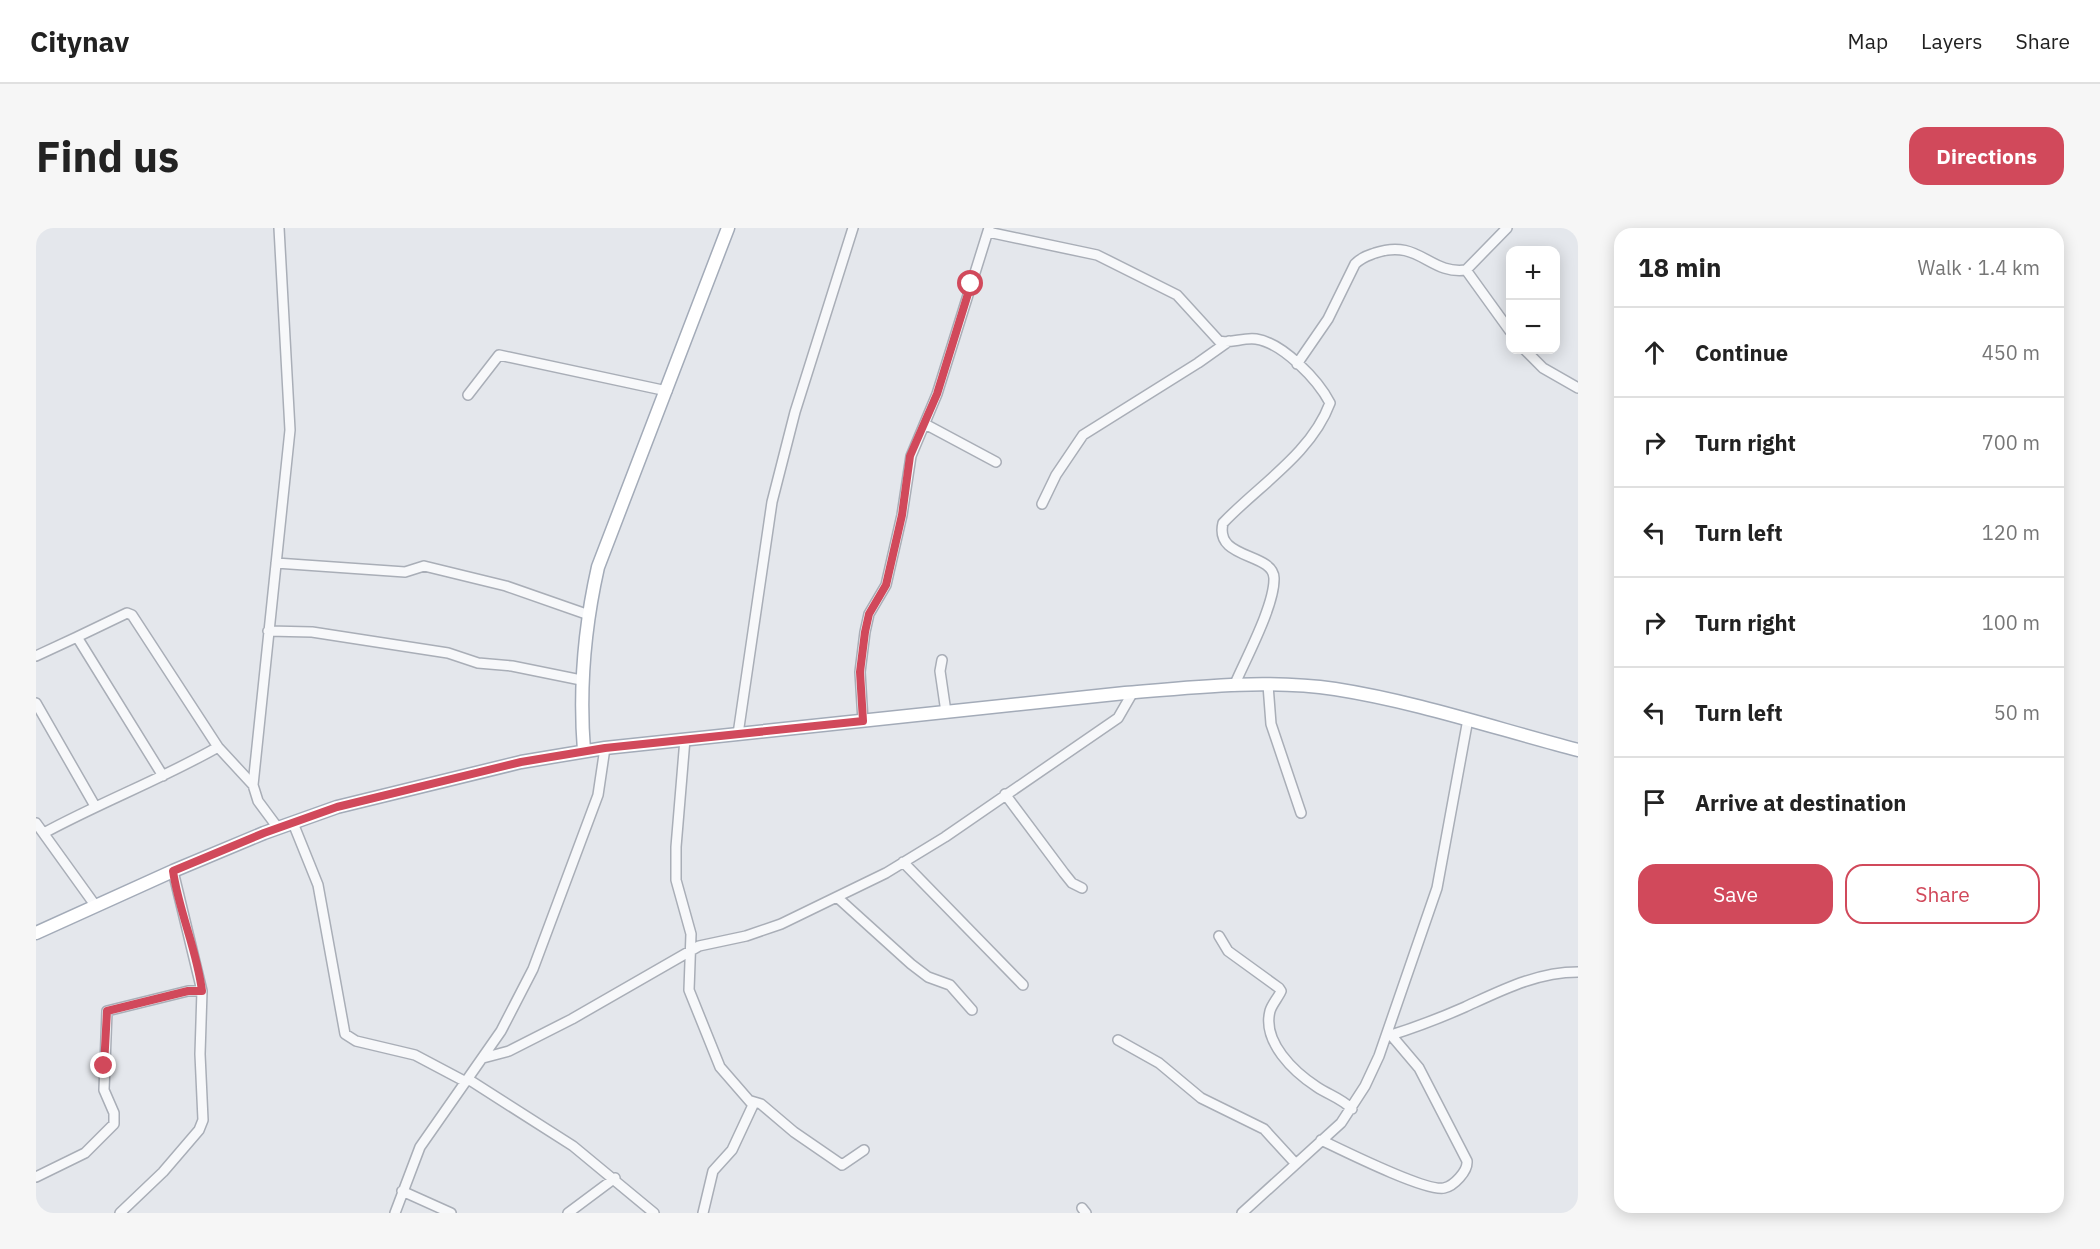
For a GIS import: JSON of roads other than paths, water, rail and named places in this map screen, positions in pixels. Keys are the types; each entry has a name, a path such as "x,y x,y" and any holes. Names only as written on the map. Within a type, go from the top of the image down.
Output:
{"main road":[{"path":"584,751 581,680 589,615 604,550 728,228"},
{"path":"36,933 173,871 278,828 337,807 521,762 605,748 1133,692 1268,685 1333,689 1395,700 1578,750"}],"street":[{"path":"278,828 258,801 253,785 290,430 279,228"},
{"path":"738,734 772,502 795,412 853,228"},
{"path":"1297,364 1328,319 1355,264 1362,257 1401,248 1449,271 1466,270 1507,228"},
{"path":"863,721 860,672 869,614 886,585 902,515 910,456 925,424 988,230 1097,255 1177,295 1212,336 1223,342 1244,338 1268,342 1279,347 1323,391 1330,403 1325,417 1307,443 1223,524 1221,532 1225,542 1243,555 1262,562 1270,568 1274,577 1267,607 1234,686"},
{"path":"1466,270 1506,325"},
{"path":"1042,504 1056,475 1083,435 1229,341"},
{"path":"1529,354 1543,368 1578,388"},
{"path":"468,395 499,355 667,391"},
{"path":"925,424 996,462"},
{"path":"276,563 405,572 423,566 506,586 589,615"},
{"path":"36,656 127,613 132,615 218,747 253,785"},
{"path":"268,631 312,632 441,652 478,663 512,666 581,680"},
{"path":"77,637 163,776"},
{"path":"942,660 940,671 946,712"},
{"path":"1268,685 1271,724 1301,813"},
{"path":"483,1058 510,1050 572,1019 691,950 781,924 838,898 903,862 1118,718 1133,692"},
{"path":"36,703 95,806"},
{"path":"1242,1213 1352,1109 1388,1036 1437,888 1468,719"},
{"path":"685,739 676,847 676,880 691,934 689,990 720,1067 751,1101 761,1104 794,1132 842,1164 864,1150"},
{"path":"36,843 95,806 163,776 218,747"},
{"path":"395,1213 411,1165 431,1129 501,1031 533,969 598,795 605,748"},
{"path":"1005,794 1072,883 1082,888"},
{"path":"36,823 95,905"},
{"path":"293,823 318,885 345,1034 356,1041 415,1055 467,1080 573,1146 615,1178 654,1213"},
{"path":"903,862 1023,985"},
{"path":"120,1213 163,1172 199,1130 203,1120 200,974 183,922 173,871"},
{"path":"838,898 911,964 928,977 950,985 972,1010"},
{"path":"1219,936 1228,951 1280,988 1269,1018 1273,1040 1279,1051 1305,1079 1336,1096 1352,1109"},
{"path":"1388,1036 1424,1024 1521,982 1553,972 1578,972"},
{"path":"36,1177 85,1153 114,1124 114,1113 104,1090 107,1011 188,991 202,991"},
{"path":"1321,1140 1368,1162 1436,1188 1449,1186 1464,1172 1467,1161 1419,1068 1388,1036"},
{"path":"1118,1040 1159,1063 1201,1098 1264,1129 1296,1164"},
{"path":"703,1213 710,1179 737,1140 752,1110 751,1101"},
{"path":"568,1213 615,1178"},
{"path":"402,1191 451,1213"}]}
